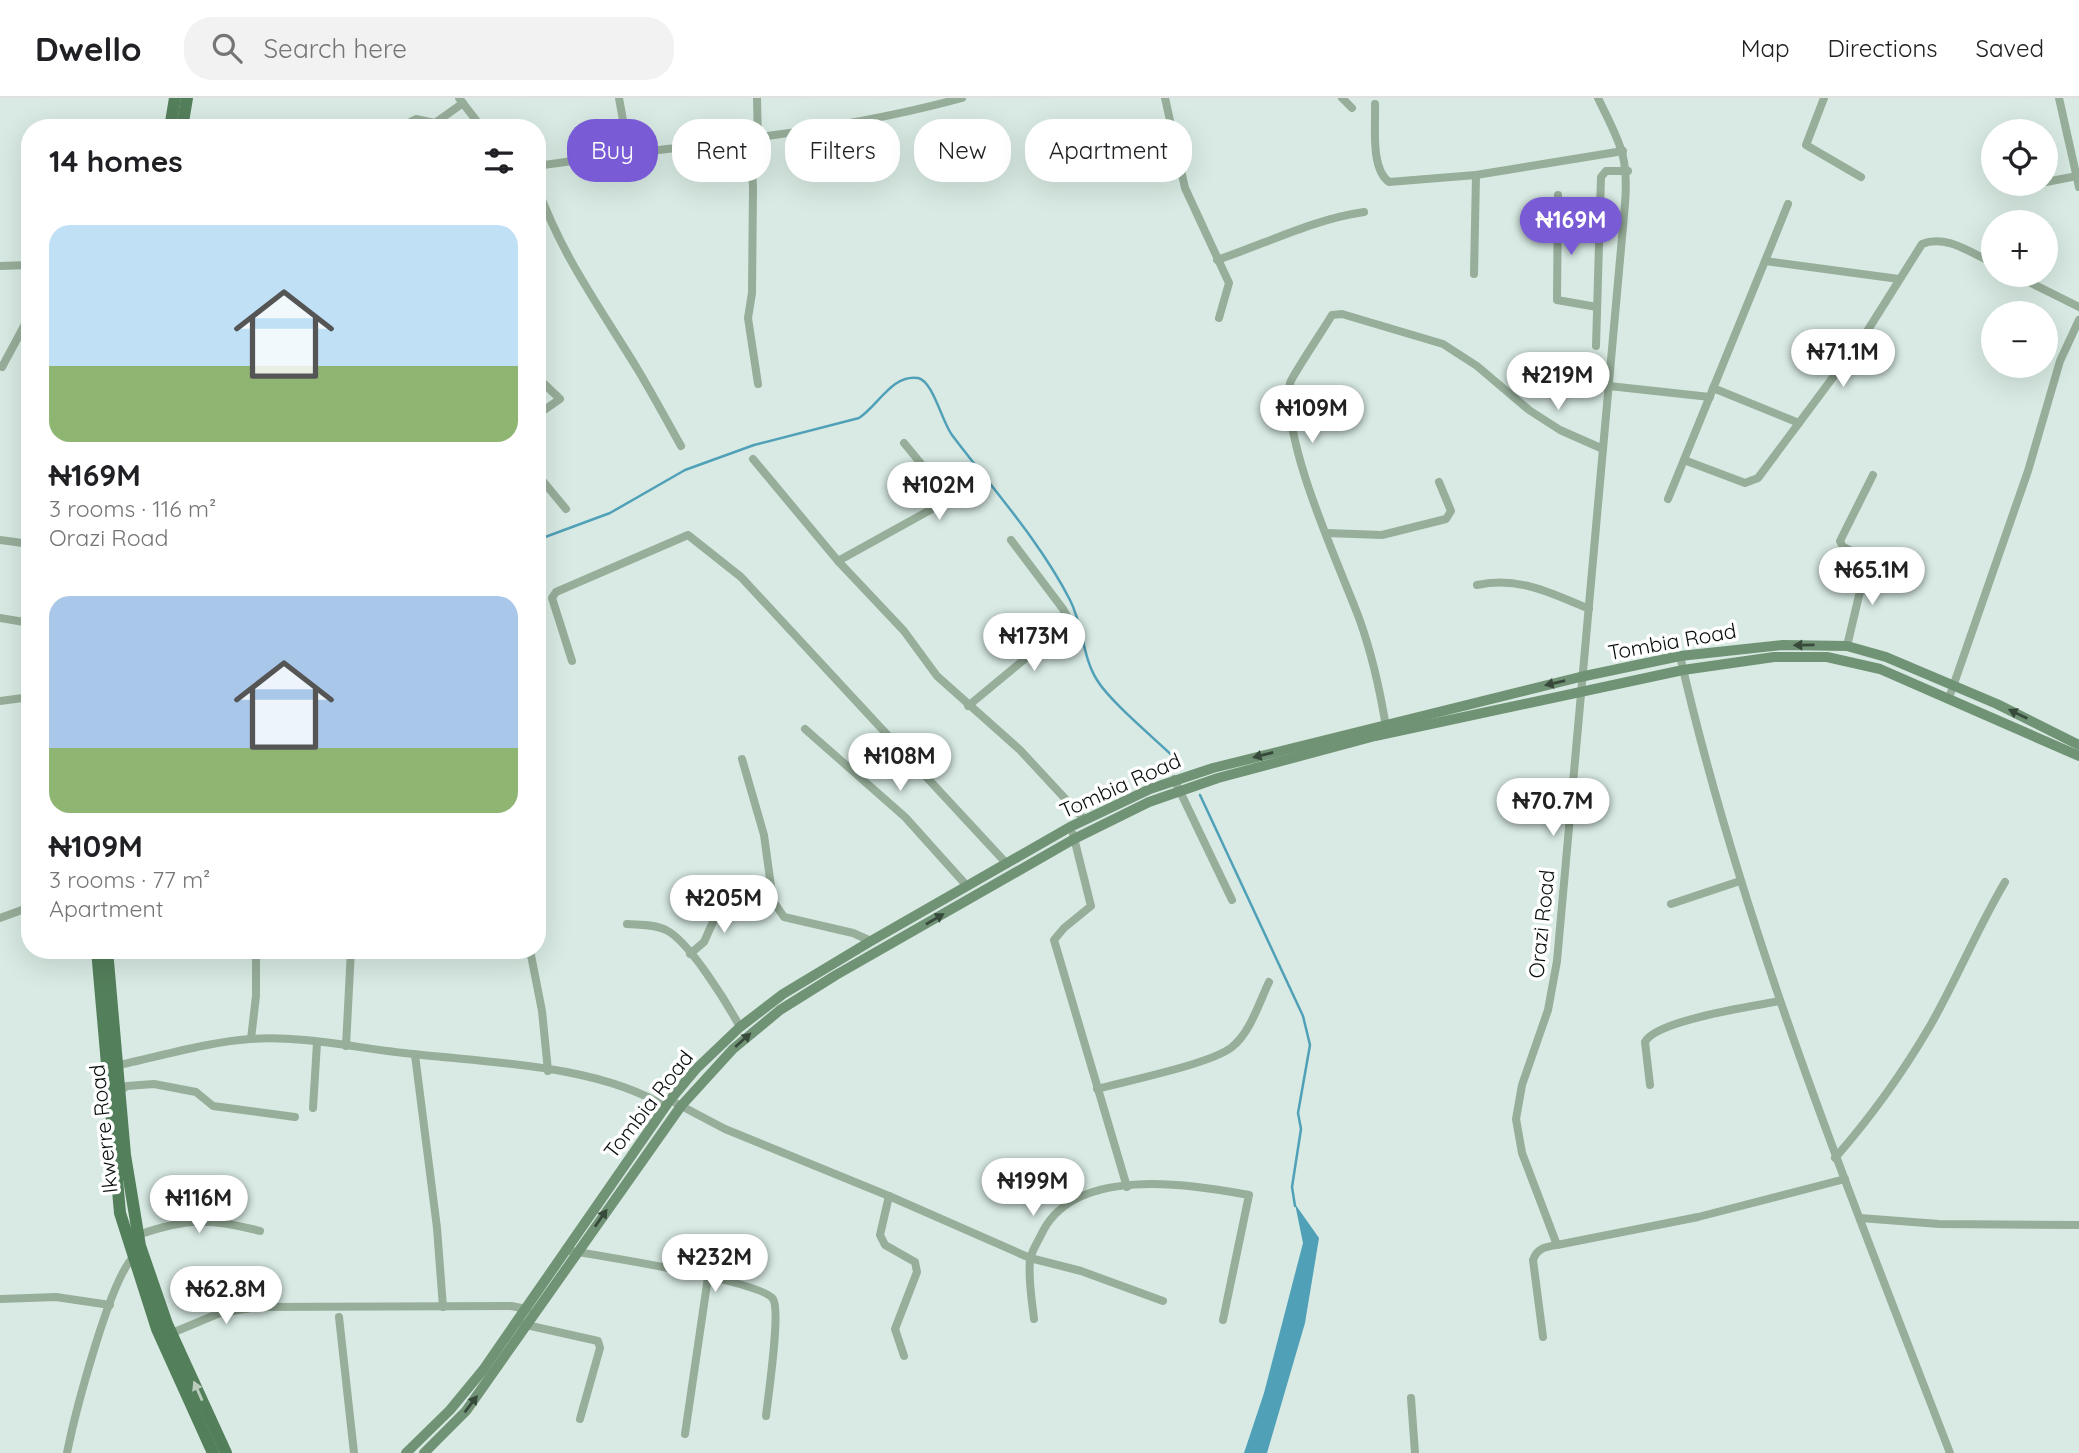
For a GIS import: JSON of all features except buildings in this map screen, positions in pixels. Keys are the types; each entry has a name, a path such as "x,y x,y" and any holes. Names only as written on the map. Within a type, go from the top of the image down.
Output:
{"main road":[{"path":"172,119 175,98"},
{"path":"184,119 187,98"},
{"name":"Tombia Road","path":"424,1453 466,1411 522,1324 524,1308 696,1069 740,1027 783,993 1084,819 1174,779 1386,729 1580,677 1680,656 1783,645 1847,646 1954,685 2078,742"},
{"name":"Tombia Road","path":"406,1453 460,1400 522,1324 537,1313 672,1104 733,1049 780,1010 1113,818 1180,791 1386,729 1683,670 1774,657 1827,657 1880,669 2079,756"},
{"name":"Ikwerre Road","path":"98,959 117,1191 138,1255 156,1329 214,1453"},
{"name":"Ikwerre Road","path":"108,959 115,1066 128,1190 138,1235 138,1255 226,1453"}],"street":[{"path":"619,98 623,119"},
{"path":"755,119 757,98"},
{"path":"771,136 901,115 962,98"},
{"path":"1166,98 1185,188 1229,284 1219,318"},
{"path":"1342,98 1352,108"},
{"name":"Orazi Road","path":"1557,1245 1521,1153 1516,1118 1522,1084 1548,1010 1557,961 1580,677 1589,609 1628,171 1623,151 1598,98"},
{"path":"1824,98 1806,145 1861,177"},
{"path":"2059,98 2079,187"},
{"path":"440,119 461,100 475,119"},
{"path":"1375,104 1377,155 1385,180 1396,183 1476,175 1623,151"},
{"path":"546,165 567,162"},
{"path":"1596,346 1601,177 1606,171 1628,171"},
{"path":"1474,274 1476,175"},
{"path":"2058,180 2077,176"},
{"path":"753,182 752,293 748,318 758,384"},
{"path":"1558,195 1557,300 1561,303 1597,307"},
{"path":"1668,499 1788,204"},
{"path":"546,210 574,271 637,369 681,446"},
{"path":"1217,260 1293,234 1327,218 1364,212"},
{"path":"1684,460 1745,483 1751,482 1764,471 1866,333 1922,244 1933,239 1947,241 1981,257"},
{"path":"1765,261 1899,279"},
{"path":"0,266 21,265"},
{"path":"2039,287 2079,307"},
{"path":"1386,729 1381,691 1360,622 1300,456 1290,387 1291,379 1318,342 1332,315 1342,314 1443,344 1477,366 1529,410 1560,430 1604,449"},
{"path":"1949,698 2028,471 2060,361 2079,320"},
{"path":"2,367 21,332"},
{"path":"546,386 560,399 546,409"},
{"path":"1609,386 1711,392 1799,423"},
{"path":"838,561 932,509 940,500 937,483 904,443"},
{"path":"753,459 838,561 904,631 937,676 1020,750 1084,819"},
{"path":"1847,646 1867,562 1865,557 1843,547 1840,541 1873,475"},
{"path":"1326,533 1382,535 1446,519 1451,511 1438,482"},
{"path":"546,485 566,509"},
{"path":"572,661 555,616 552,598 556,592 688,535 741,577 1007,864"},
{"path":"0,540 21,543"},
{"path":"968,706 1067,624 1068,618 1063,609 1011,540"},
{"path":"1476,585 1502,582 1532,586 1589,609"},
{"path":"0,618 21,622"},
{"path":"1680,656 1740,881 1780,1001 1835,1158 1950,1453"},
{"path":"0,701 21,699"},
{"path":"805,729 905,817 967,886"},
{"path":"742,759 764,835 773,901 777,911 784,917 853,933 871,941"},
{"path":"1174,779 1232,900"},
{"path":"1070,827 1091,906 1054,940 1127,1187"},
{"path":"1671,904 1740,881"},
{"path":"1835,1158 1873,1115 1909,1060 1967,955 1977,928 2005,883"},
{"path":"691,954 704,942 724,895"},
{"path":"0,918 21,910"},
{"path":"628,924 667,930 691,954 724,997 740,1027"},
{"path":"251,1039 256,996 256,959"},
{"path":"346,1046 351,959"},
{"path":"532,959 542,1011 548,1071"},
{"path":"1097,1088 1210,1058 1232,1047 1242,1036 1269,982"},
{"path":"1650,1085 1646,1042 1649,1036 1683,1022 1780,1001"},
{"path":"115,1066 251,1039 481,1060 615,1083 672,1104 1030,1258 1081,1271 1163,1301"},
{"path":"313,1108 317,1043"},
{"path":"415,1055 437,1228 443,1307"},
{"path":"119,1091 127,1086 154,1084 195,1092 213,1105 295,1117"},
{"path":"1543,1337 1533,1261 1535,1253 1543,1248 1698,1217 1845,1179"},
{"path":"1034,1320 1030,1258 1045,1226 1067,1203 1096,1191 1173,1183 1249,1195 1223,1320"},
{"path":"890,1196 880,1236 885,1245 915,1262 917,1272 895,1329 904,1356"},
{"path":"1860,1218 1939,1224 2079,1225"},
{"path":"138,1235 190,1220 224,1221 260,1231"},
{"path":"565,1250 708,1277 762,1291 773,1297 776,1306 766,1416"},
{"path":"67,1453 122,1269 138,1255"},
{"path":"685,1434 708,1277"},
{"path":"0,1299 55,1297 110,1305"},
{"path":"172,1333 201,1319 239,1309 524,1308 537,1313"},
{"path":"339,1317 354,1453"},
{"path":"522,1324 598,1341 600,1348 580,1419"},
{"path":"1411,1398 1415,1453"}],"water":[{"path":"1295,1204 1319,1238 1305,1323 1267,1453 1244,1453 1264,1393 1303,1243"}],"waterway":[{"path":"546,537 610,513 685,470 754,445 859,418 900,381 918,378 933,394 952,435 1030,536 1058,578 1078,620 1088,661 1097,680 1124,711 1180,763"},
{"path":"1200,795 1303,1016 1310,1045 1298,1113 1301,1129 1292,1187 1295,1206"}]}
